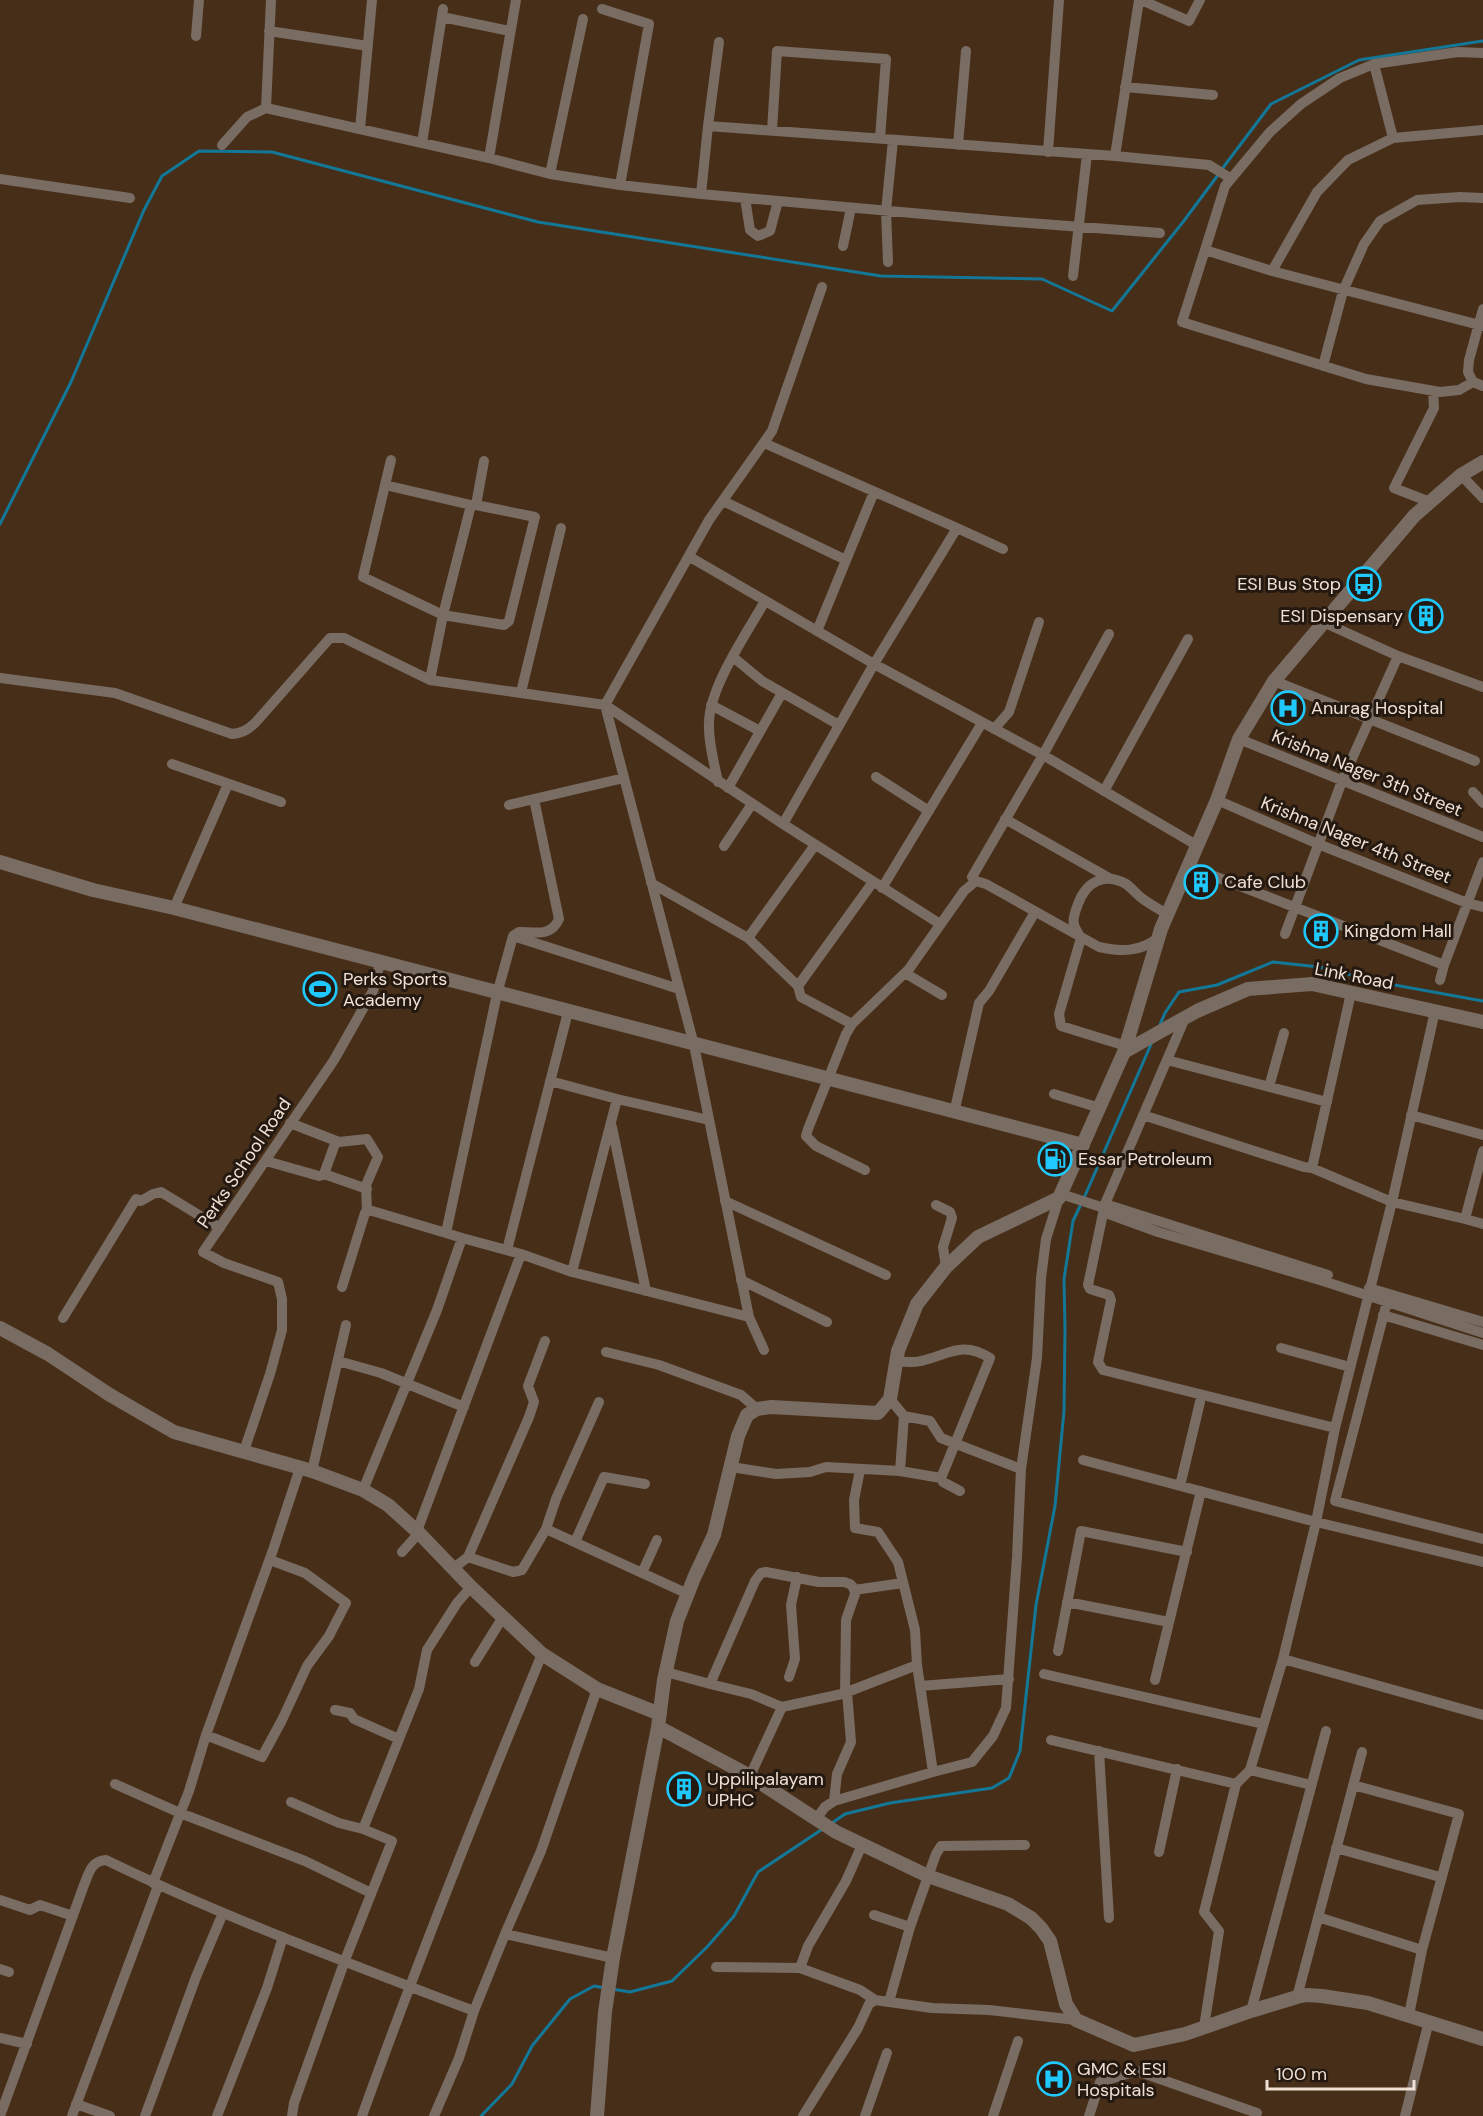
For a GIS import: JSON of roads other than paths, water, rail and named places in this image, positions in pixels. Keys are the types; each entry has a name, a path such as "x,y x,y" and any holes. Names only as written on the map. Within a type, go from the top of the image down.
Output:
{"street":[{"path":"196,36 198,0"},
{"path":"266,108 271,0"},
{"path":"360,129 372,0"},
{"path":"489,158 516,0"},
{"path":"1048,152 1059,0"},
{"path":"1115,156 1125,87 1144,1 1189,21 1200,0"},
{"path":"602,9 649,24 620,185"},
{"path":"422,143 442,13 510,31"},
{"path":"550,174 583,19"},
{"path":"269,31 368,46"},
{"path":"701,194 719,42"},
{"path":"772,130 777,51 886,59 880,138"},
{"path":"958,146 966,51"},
{"path":"1483,53 1458,52 1374,64 1340,78 1301,104 1269,132 1225,186 1182,322 1366,379 1433,391 1459,390 1478,384 1468,372 1483,309"},
{"path":"1374,64 1393,138"},
{"path":"1125,87 1213,95"},
{"path":"222,145 247,117 266,108 550,174 620,185 851,208 1160,233"},
{"path":"708,126 1209,165 1230,178"},
{"path":"1272,271 1317,192 1348,160 1393,138 1483,130"},
{"path":"888,262 886,211 892,140"},
{"path":"1073,276 1087,154"},
{"path":"0,179 130,198"},
{"path":"746,198 750,230 759,236 770,231 778,201"},
{"path":"1323,366 1343,291 1364,244 1380,221 1417,200 1483,198"},
{"path":"843,246 851,208"},
{"path":"1205,250 1343,291 1480,326"},
{"path":"764,1350 749,1317 694,1045 605,705 709,520 772,431 822,288"},
{"path":"1430,502 1394,488 1434,408 1433,391"},
{"path":"764,443 1003,549"},
{"path":"385,485 535,517 509,621 504,625 443,615 363,577 385,485 391,460"},
{"path":"430,680 443,615 484,461"},
{"path":"819,1821 825,1807 834,1801 972,1762 993,1736 1006,1708 1017,1557 1020,1469 1037,1358 1041,1278 1046,1239 1060,1196 1129,1048 1158,938 1167,914 1217,800 1239,739 1274,681 1414,516 1461,475 1483,462"},
{"path":"1461,475 1483,498"},
{"path":"817,631 874,492"},
{"path":"723,501 846,560"},
{"path":"521,692 561,528"},
{"path":"783,824 874,664 957,528"},
{"path":"690,557 874,664 1043,755 1198,846"},
{"path":"723,785 710,741 708,724 711,705 715,690 765,601"},
{"path":"994,729 1009,712 1039,622"},
{"path":"1323,622 1398,656 1483,687"},
{"path":"1109,634 1043,755 972,877 1099,947 1118,951 1138,949 1158,938"},
{"path":"0,678 115,693 232,734 250,728 330,638 344,638 430,680 605,705 752,804 940,924"},
{"path":"1104,791 1188,639"},
{"path":"1285,934 1342,781 1398,656"},
{"path":"734,657 762,681 839,725"},
{"path":"1274,681 1475,761"},
{"path":"723,785 760,731 782,693"},
{"path":"711,705 760,731"},
{"path":"798,986 878,885 929,811 982,723"},
{"name":"Krishna Nager 3th Street","path":"1239,739 1483,837"},
{"path":"172,764 281,802"},
{"path":"876,777 929,811"},
{"path":"509,805 624,778"},
{"path":"174,908 228,784"},
{"path":"1473,792 1483,803"},
{"path":"446,1233 497,994 513,936 519,932 549,932 555,928 559,919 534,799"},
{"name":"Krishna Nager 4th Street","path":"1217,800 1318,844 1467,903 1483,907"},
{"path":"724,846 752,804"},
{"path":"1005,819 1111,879 1127,884 1142,898 1167,914"},
{"path":"748,938 815,845"},
{"path":"0,862 93,890 174,908 1083,1145"},
{"path":"1440,980 1483,862"},
{"path":"1188,866 1444,964"},
{"path":"1111,879 1097,881 1087,887 1079,900 1073,926 1081,938 1059,1014 1061,1026 1129,1048"},
{"path":"865,1170 816,1146 806,1136 852,1024 905,973 964,891 976,881"},
{"path":"651,883 748,938 798,986 801,997 852,1024"},
{"path":"954,1113 979,1003 989,991 1035,912"},
{"path":"513,936 679,989"},
{"name":"Perks School Road","path":"244,1450 270,1374 282,1330 282,1299 278,1282 224,1263 203,1252 334,1060 373,991 380,963"},
{"path":"905,973 942,995"},
{"name":"Link Road","path":"1129,1048 1179,1021 1248,989 1312,984 1483,1022"},
{"path":"1312,1168 1351,993"},
{"path":"1204,2027 1219,1931 1204,1912 1236,1784 1250,1770 1283,1659 1316,1522 1335,1428 1392,1202 1435,1011"},
{"path":"507,1250 568,1012"},
{"path":"1179,1021 1167,1060 1104,1208 1088,1286 1090,1289 1109,1295 1111,1300 1098,1359 1100,1368 1335,1428"},
{"path":"1269,1087 1284,1033"},
{"path":"1167,1060 1327,1102"},
{"path":"550,1081 709,1120"},
{"path":"1054,1094 1100,1108"},
{"path":"572,1272 617,1099"},
{"path":"1143,1115 1312,1168 1392,1202 1483,1224"},
{"path":"1411,1115 1483,1135"},
{"path":"290,1123 336,1141 367,1139 378,1157 366,1189 367,1212 342,1287"},
{"path":"611,1123 646,1291"},
{"path":"324,1174 336,1141"},
{"path":"1465,1219 1483,1151"},
{"path":"266,1161 319,1176 324,1174 366,1189"},
{"path":"63,1318 136,1199 141,1201 161,1192 220,1228"},
{"path":"597,2116 605,2012 613,1958 659,1721 666,1672 677,1621 714,1535 738,1436 747,1415 757,1409 771,1407 878,1413 890,1399 898,1351 916,1304 946,1267 978,1237 1060,1196 1369,1292 1483,1322"},
{"path":"725,1201 886,1275"},
{"path":"936,1206 950,1212 952,1218 943,1247 946,1267"},
{"path":"367,1212 369,1210 521,1254 572,1272 749,1317"},
{"path":"363,1490 437,1310 462,1238"},
{"path":"402,1552 418,1532 521,1254"},
{"path":"741,1280 827,1322"},
{"path":"1369,1292 1387,1302 1483,1334"},
{"path":"1387,1302 1335,1501 1483,1539"},
{"path":"1383,1315 1483,1345"},
{"path":"72,2116 206,1735 320,1430 346,1325"},
{"path":"0,1328 48,1354 110,1395 174,1432 306,1469 363,1490 388,1505 418,1532 455,1567 471,1587 542,1654 597,1689 659,1721 750,1776 836,1832 928,1876 1008,1904 1031,1918 1050,1941 1066,2004 1076,2020"},
{"path":"455,1567 468,1557 529,1417 534,1402 528,1386 545,1341"},
{"path":"1281,1348 1350,1367"},
{"path":"896,1361 918,1362 958,1349 990,1358 941,1478"},
{"path":"606,1352 659,1365 741,1395 757,1409"},
{"path":"338,1361 381,1373 464,1407"},
{"path":"890,1399 904,1416 930,1420 941,1438 1020,1469"},
{"path":"468,1557 513,1572 522,1570 546,1529 556,1498 599,1402"},
{"path":"1180,1486 1200,1402"},
{"path":"900,1471 904,1416"},
{"path":"1083,1460 1316,1522 1483,1562"},
{"path":"731,1467 776,1474 810,1472 826,1467 900,1471 941,1478 943,1482 960,1491"},
{"path":"860,1470 855,1494 855,1528 878,1532 898,1562 915,1630 917,1665 933,1772"},
{"path":"575,1542 604,1477 645,1484"},
{"path":"1155,1680 1202,1491"},
{"path":"546,1529 688,1594"},
{"path":"1058,1651 1081,1531 1186,1552"},
{"path":"642,1573 657,1540"},
{"path":"206,1735 262,1757 307,1666 329,1636 346,1604 305,1573 270,1560"},
{"path":"710,1684 755,1581 761,1573 819,1582 850,1584 855,1590 846,1620 846,1692 851,1742 837,1774 834,1801"},
{"path":"789,1677 795,1659 791,1605 797,1577"},
{"path":"855,1590 903,1582"},
{"path":"363,1829 419,1689 427,1650 457,1603 471,1587"},
{"path":"1067,1602 1170,1622"},
{"path":"475,1662 503,1617"},
{"path":"362,2116 459,1856 542,1654"},
{"path":"1283,1659 1483,1715"},
{"path":"666,1672 751,1694 782,1707 846,1692 917,1665"},
{"path":"1044,1674 1263,1724"},
{"path":"920,1686 1009,1679"},
{"path":"434,2116 459,2058 474,2011 505,1934 541,1851 597,1689"},
{"path":"750,1776 782,1707"},
{"path":"334,1710 350,1713 354,1719 399,1739"},
{"path":"1251,2011 1326,1731"},
{"path":"1051,1740 1236,1784"},
{"path":"1099,1751 1109,1918"},
{"path":"1297,1997 1362,1752"},
{"path":"1159,1852 1177,1769"},
{"path":"1250,1770 1311,1785"},
{"path":"116,1784 180,1813 305,1862 371,1893"},
{"path":"1353,1785 1459,1814 1440,1877 1409,2015"},
{"path":"291,1802 392,1841 345,1960 294,2103 292,2116"},
{"path":"800,1968 808,1946 846,1881 862,1845"},
{"path":"889,2002 910,1927 941,1846 1025,1845"},
{"path":"1336,1848 1440,1877"},
{"path":"6,2116 0,2115 73,1916 92,1866 100,1861 106,1860 223,1913 474,2011"},
{"path":"0,1900 30,1910 40,1905 73,1916"},
{"path":"145,2116 176,2030 223,1913"},
{"path":"874,1916 910,1927"},
{"path":"1318,1917 1422,1950"},
{"path":"505,1934 613,1958"},
{"path":"217,2116 267,1988 283,1937"},
{"path":"716,1966 800,1968 860,1990 875,2000 932,2008 988,2010 1076,2020 1134,2045 1185,2034 1297,1997 1322,1996 1353,2000 1483,2039"},
{"path":"804,2116 858,2028 869,2004 875,2000"},
{"path":"1406,2116 1429,2021"},
{"path":"0,2038 27,2044"},
{"path":"993,2116 1018,2041"},
{"path":"865,2116 887,2053"},
{"path":"1089,2116 1100,2082 1137,2071 1257,2113 1256,2116"},
{"path":"76,2104 110,2116"}],"waterway":[{"path":"1222,169 1271,104 1359,60 1483,41"},
{"path":"0,524 71,382 144,210 162,176 199,151 272,152 538,222 881,276 1042,279 1112,311 1218,175"},
{"path":"1159,1027 1179,992 1217,985 1273,962 1319,967 1389,984 1483,1001"},
{"path":"1084,1198 1152,1042"},
{"path":"832,1823 845,1814 890,1803 992,1788 1009,1778 1020,1751 1036,1605 1055,1506 1064,1411 1064,1279 1073,1221 1081,1204"},
{"path":"612,1989 630,1992 672,1981 707,1947 734,1916 758,1872 824,1828"},
{"path":"481,2116 512,2084 532,2046 570,1999 594,1986 605,1988"}],"place":[{"name":"ESI Bus Stop","path":"1364,584"},
{"name":"ESI Dispensary","path":"1426,616"},
{"name":"Anurag Hospital","path":"1288,708"},
{"name":"Cafe Club","path":"1201,882"},
{"name":"Kingdom Hall","path":"1321,931"},
{"name":"Perks Sports Academy","path":"320,989"},
{"name":"Essar Petroleum","path":"1055,1159"},
{"name":"Uppilipalayam UPHC","path":"684,1789"},
{"name":"GMC & ESI Hospitals","path":"1054,2079"}]}
